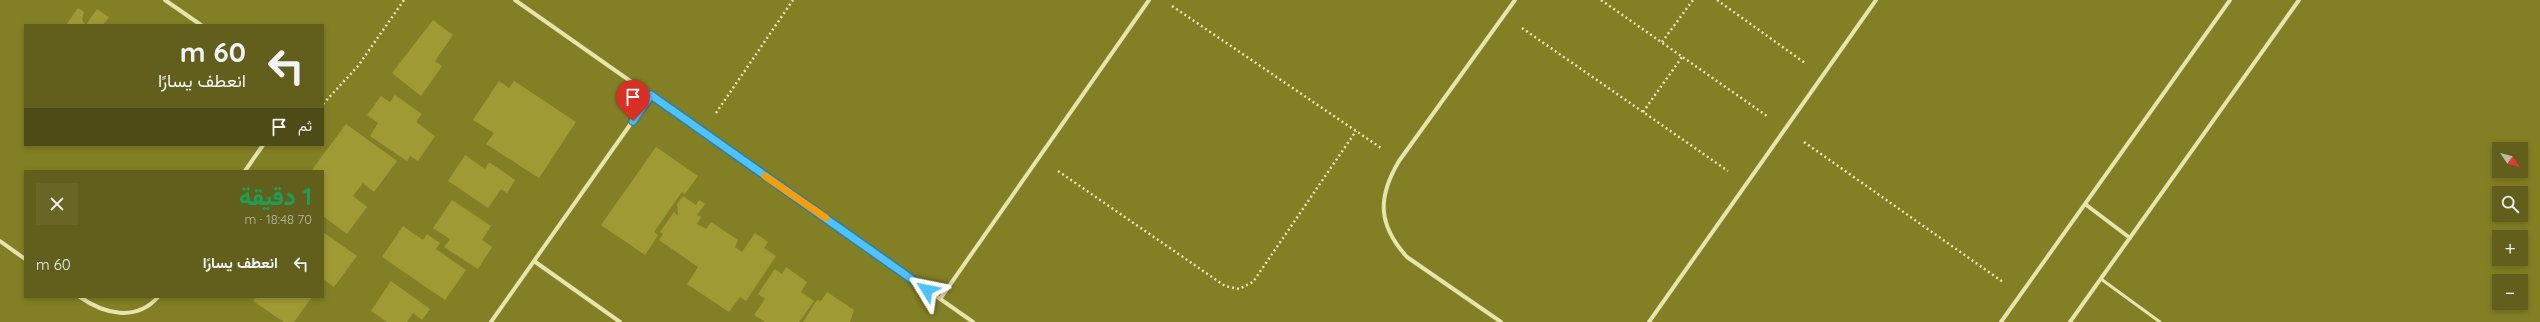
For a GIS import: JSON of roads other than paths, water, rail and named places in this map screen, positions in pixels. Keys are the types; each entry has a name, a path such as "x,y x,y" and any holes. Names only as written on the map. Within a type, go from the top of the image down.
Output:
{"street":[{"path":"165,0 200,24"},
{"path":"515,0 973,322"},
{"path":"940,298 1149,0"},
{"path":"1501,322 1407,257 1395,244 1387,228 1383,210 1385,193 1390,176 1399,161 1514,0"},
{"path":"1649,322 1876,0"},
{"path":"2002,322 2230,0"},
{"path":"2070,322 2299,0"},
{"path":"491,322 651,95"},
{"path":"246,170 262,146"},
{"path":"2085,204 2130,238"},
{"path":"0,241 24,258"},
{"path":"534,262 620,322"},
{"path":"81,298 94,307 109,313 125,313 141,310 157,298"}],"lane":[{"path":"2101,280 2160,322"}]}
